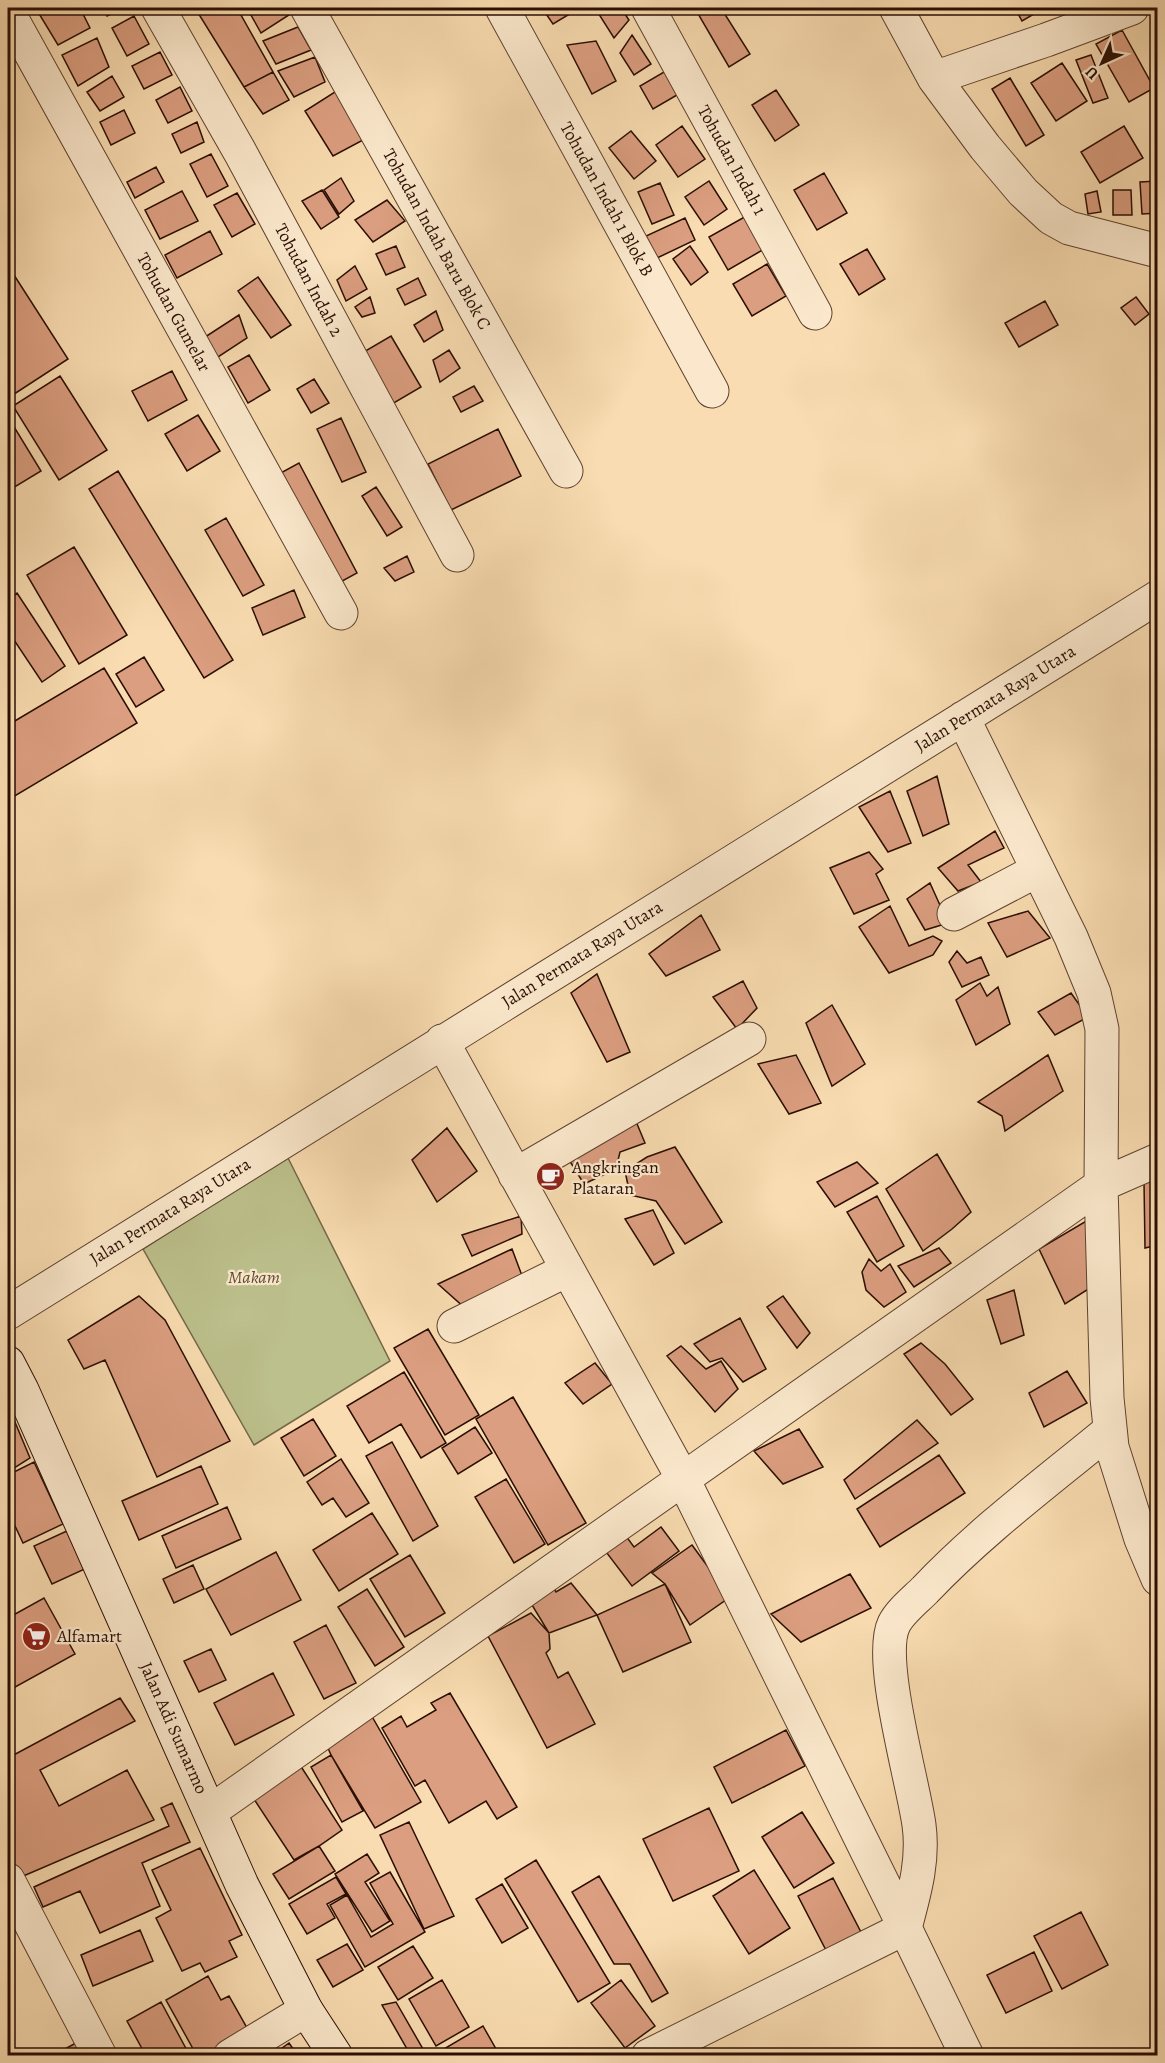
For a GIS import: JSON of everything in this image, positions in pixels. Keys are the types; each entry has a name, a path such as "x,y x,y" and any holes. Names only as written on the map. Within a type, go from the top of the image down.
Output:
{"street":[{"name":"Tohudan Indah 2","path":"158,8 240,152 457,555"},
{"name":"Tohudan Indah Baru Blok C","path":"307,8 566,471"},
{"name":"Tohudan Indah 1 Blok B","path":"502,8 712,392"},
{"name":"Tohudan Indah 1","path":"648,8 815,313"},
{"path":"896,8 934,78 985,147 1023,192 1051,218 1069,228 1158,251"},
{"path":"934,78 1132,8"},
{"name":"Tohudan Gumelar","path":"8,12 341,613"},
{"name":"Jalan Permata Raya Utara","path":"8,1313 1158,597"},
{"path":"963,718 1038,870 1094,993 1102,1029 1101,1185 1107,1398 1110,1430 1112,1447 1141,1539 1158,1579"},
{"path":"954,914 1038,870"},
{"path":"515,1175 749,1039"},
{"path":"442,1041 683,1479 967,2055"},
{"path":"211,1811 1101,1185 1158,1160"},
{"path":"454,1326 567,1270"},
{"name":"Jalan Adi Sumarmo","path":"12,1384 211,1811 242,1885 306,2010 336,2055"},
{"path":"648,2055 905,1928 917,1884 919,1827 889,1651 890,1637 895,1622 958,1556 1110,1430"},
{"path":"8,1880 100,2055"},
{"path":"230,2055 306,2010"}],"green space":[{"name":"Makam","path":"287,1156 390,1361 254,1445 143,1249"}],"building":[{"path":"46,8 80,8 90,28 58,45 38,12"},
{"path":"103,8 125,8 107,16"},
{"path":"195,8 237,8 273,72 244,87"},
{"path":"247,8 289,8 292,13 261,33"},
{"path":"542,8 570,8 573,12 553,24"},
{"path":"595,8 621,8 629,20 614,38"},
{"path":"703,8 721,8 750,54 729,67 697,12"},
{"path":"1015,8 1040,8 1041,10 1022,21"},
{"path":"134,16 149,44 127,56 112,28"},
{"path":"298,27 311,50 276,64 263,41"},
{"path":"1122,30 1154,88 1129,102 1096,44"},
{"path":"632,35 651,64 634,75 620,53"},
{"path":"97,38 109,67 78,86 62,55"},
{"path":"596,41 616,81 592,94 567,45"},
{"path":"160,52 172,75 144,89 132,66"},
{"path":"1091,55 1108,98 1093,103 1076,60"},
{"path":"315,57 325,82 294,97 278,71"},
{"path":"1062,63 1087,101 1056,121 1031,83"},
{"path":"676,65 677,95 653,109 640,86"},
{"path":"273,72 289,100 263,114 244,87"},
{"path":"112,76 124,97 100,111 87,92"},
{"path":"1010,78 1044,135 1026,146 992,89"},
{"path":"180,87 192,111 168,123 156,100"},
{"path":"338,90 365,139 333,156 305,111"},
{"path":"776,90 799,125 775,141 752,105"},
{"path":"124,110 135,133 111,145 100,122"},
{"path":"197,122 204,142 181,153 172,134"},
{"path":"682,126 705,159 678,177 656,145"},
{"path":"1124,126 1143,158 1100,183 1081,152"},
{"path":"631,131 656,161 634,179 609,148"},
{"path":"211,154 228,186 207,197 190,164"},
{"path":"156,167 164,182 135,198 127,182"},
{"path":"824,173 847,213 817,230 794,190"},
{"path":"341,178 354,201 339,214 324,190"},
{"path":"709,181 727,209 704,225 685,197"},
{"path":"1158,181 1158,213 1142,214 1140,182"},
{"path":"660,183 674,215 652,224 638,192"},
{"path":"322,190 339,217 321,229 302,201"},
{"path":"1113,190 1131,190 1132,215 1113,215"},
{"path":"182,191 198,221 160,239 145,210"},
{"path":"1097,191 1101,212 1088,214 1085,194"},
{"path":"237,193 255,224 232,237 214,205"},
{"path":"387,200 405,221 373,242 355,220"},
{"path":"748,215 766,248 728,270 709,237"},
{"path":"685,218 695,240 657,258 646,236"},
{"path":"210,231 222,254 177,278 165,255"},
{"path":"396,246 405,267 386,275 376,254"},
{"path":"690,246 708,272 691,285 673,259"},
{"path":"867,249 885,279 859,295 840,264"},
{"path":"767,264 786,296 752,316 733,284"},
{"path":"355,266 367,289 346,301 337,280"},
{"path":"14,275 68,359 8,398 8,280"},
{"path":"258,277 291,325 271,338 238,291"},
{"path":"418,278 426,295 405,305 397,289"},
{"path":"370,297 375,313 362,317 355,307"},
{"path":"1136,297 1149,314 1135,325 1121,308"},
{"path":"1045,301 1058,325 1019,347 1005,323"},
{"path":"436,311 443,330 424,342 414,325"},
{"path":"239,315 247,338 215,359 202,339"},
{"path":"391,336 421,387 392,404 362,353"},
{"path":"449,350 460,368 440,382 433,360"},
{"path":"249,355 270,390 248,403 228,367"},
{"path":"172,371 187,400 148,421 132,391"},
{"path":"60,376 107,450 59,480 13,406"},
{"path":"314,379 329,403 311,413 297,389"},
{"path":"474,386 483,401 461,412 453,397"},
{"path":"198,415 220,451 187,471 165,434"},
{"path":"8,417 41,471 8,491"},
{"path":"341,418 366,472 342,482 317,429"},
{"path":"498,429 521,476 451,510 428,464"},
{"path":"299,463 357,573 335,585 277,475"},
{"path":"118,471 233,660 204,678 89,489"},
{"path":"376,487 402,527 387,536 362,496"},
{"path":"226,518 264,585 243,596 205,530"},
{"path":"74,547 127,635 79,664 27,575"},
{"path":"407,556 414,572 395,581 384,568"},
{"path":"294,590 305,617 263,635 252,608"},
{"path":"17,593 65,666 42,682 8,631 8,600"},
{"path":"144,657 164,690 136,707 116,674"},
{"path":"104,668 137,723 8,800 8,725"},
{"path":"937,776 949,824 923,836 907,791"},
{"path":"890,791 911,843 888,852 859,807"},
{"path":"995,831 1004,848 968,865 981,882 958,891 938,868"},
{"path":"869,852 883,869 876,874 889,900 854,914 830,868"},
{"path":"930,883 948,923 925,930 907,899"},
{"path":"890,906 909,946 933,936 942,941 933,955 889,973 859,927"},
{"path":"1028,911 1050,938 1007,957 988,923"},
{"path":"701,915 720,950 666,976 649,954"},
{"path":"957,951 967,963 981,957 989,975 962,987 949,962"},
{"path":"597,974 630,1052 607,1062 571,993"},
{"path":"743,981 757,1008 737,1029 713,997"},
{"path":"980,983 987,996 998,987 1010,1024 976,1045 956,1000"},
{"path":"1071,993 1088,1017 1055,1035 1038,1012"},
{"path":"832,1005 865,1064 832,1086 806,1023"},
{"path":"796,1055 821,1103 789,1114 758,1064"},
{"path":"1048,1055 1063,1091 1005,1131 1002,1116 978,1102"},
{"path":"635,1119 645,1143 620,1152 616,1169 584,1184 566,1155"},
{"path":"447,1128 477,1171 437,1202 412,1160"},
{"path":"675,1147 722,1222 685,1244 656,1201 630,1195 625,1171 647,1157"},
{"path":"937,1154 971,1212 923,1251 886,1189"},
{"path":"857,1162 878,1183 835,1207 817,1182"},
{"path":"1158,1181 1158,1245 1145,1248 1144,1182"},
{"path":"877,1196 904,1246 877,1262 847,1212"},
{"path":"653,1210 674,1253 654,1265 625,1219"},
{"path":"521,1216 522,1234 472,1256 462,1235"},
{"path":"1088,1220 1093,1286 1065,1304 1039,1249"},
{"path":"939,1248 951,1263 914,1287 898,1266"},
{"path":"512,1249 524,1281 465,1308 438,1284"},
{"path":"869,1259 881,1271 890,1264 906,1292 884,1307 866,1290 862,1272"},
{"path":"1014,1290 1024,1335 1001,1344 987,1300"},
{"path":"139,1296 165,1320 230,1441 157,1477 105,1360 84,1369 68,1340"},
{"path":"783,1296 810,1333 797,1348 767,1307"},
{"path":"740,1318 766,1369 743,1382 722,1358 710,1362 694,1344"},
{"path":"428,1329 479,1415 445,1435 394,1348"},
{"path":"921,1343 945,1364 973,1399 951,1415 904,1354"},
{"path":"681,1346 706,1369 721,1361 738,1389 715,1412 667,1356"},
{"path":"595,1363 612,1384 583,1404 565,1383"},
{"path":"1067,1371 1087,1403 1044,1427 1029,1393"},
{"path":"404,1372 446,1443 421,1458 401,1424 369,1443 347,1406"},
{"path":"513,1397 586,1523 548,1545 476,1419"},
{"path":"12,1415 30,1458 8,1472 8,1418"},
{"path":"313,1419 336,1456 304,1476 281,1438"},
{"path":"917,1420 938,1443 855,1499 844,1480"},
{"path":"475,1427 492,1453 458,1474 442,1448"},
{"path":"799,1429 823,1467 783,1484 754,1451"},
{"path":"392,1442 438,1526 413,1541 366,1456"},
{"path":"939,1455 965,1493 880,1547 857,1509"},
{"path":"341,1459 369,1503 346,1517 333,1498 322,1505 307,1482"},
{"path":"34,1462 63,1524 23,1543 8,1511 8,1475"},
{"path":"201,1466 218,1504 139,1540 122,1501"},
{"path":"506,1479 545,1544 514,1563 475,1497"},
{"path":"227,1507 241,1539 176,1568 162,1536"},
{"path":"372,1513 398,1554 339,1591 313,1550"},
{"path":"661,1527 679,1551 632,1586 600,1544 620,1528 634,1547"},
{"path":"69,1530 87,1568 52,1584 34,1546"},
{"path":"692,1545 730,1597 690,1625 665,1584 652,1573"},
{"path":"276,1552 301,1600 231,1635 206,1589"},
{"path":"410,1555 445,1613 405,1637 370,1579"},
{"path":"193,1565 204,1589 174,1603 163,1579"},
{"path":"850,1574 871,1608 801,1642 771,1614"},
{"path":"549,1580 556,1592 571,1583 597,1615 549,1633 532,1605 538,1601 532,1591"},
{"path":"665,1584 691,1642 623,1672 597,1615"},
{"path":"367,1589 404,1647 375,1666 338,1607"},
{"name":"Alfamart","path":"44,1598 75,1654 8,1691 8,1618"},
{"path":"531,1613 549,1633 550,1649 546,1653 558,1678 568,1672 595,1724 547,1748 488,1636"},
{"path":"326,1625 356,1683 324,1699 294,1642"},
{"path":"211,1649 226,1680 199,1692 184,1661"},
{"path":"273,1673 294,1715 235,1745 214,1703"},
{"path":"450,1693 517,1807 497,1819 486,1801 449,1823 425,1780 415,1786 382,1728 401,1716 407,1727 436,1710 431,1703"},
{"path":"120,1698 135,1721 40,1770 59,1806 127,1770 154,1820 21,1877 8,1854 8,1758"},
{"path":"370,1713 421,1802 375,1828 331,1755 324,1739"},
{"path":"786,1730 805,1766 732,1803 714,1767"},
{"path":"331,1755 363,1811 342,1822 311,1767"},
{"path":"300,1765 342,1830 294,1860 252,1796"},
{"path":"172,1803 190,1842 142,1863 160,1906 100,1933 80,1891 43,1907 34,1887 169,1826 161,1808"},
{"path":"709,1808 739,1871 673,1901 643,1839"},
{"path":"802,1812 834,1863 794,1888 762,1837"},
{"path":"409,1822 454,1916 424,1929 380,1835"},
{"path":"319,1846 335,1871 289,1899 273,1874"},
{"path":"200,1848 242,1935 229,1941 237,1957 205,1972 200,1963 182,1971 156,1918 171,1910 152,1870"},
{"path":"367,1854 379,1873 365,1882 390,1921 372,1932 335,1874"},
{"path":"536,1860 610,1983 578,2002 505,1879"},
{"path":"754,1870 790,1928 749,1954 713,1896"},
{"path":"390,1872 425,1932 365,1967 330,1905 347,1895 371,1937 393,1924 370,1883"},
{"path":"599,1876 668,1993 652,2002 630,1964 614,1964 572,1892"},
{"path":"336,1877 346,1894 327,1904 335,1918 307,1934 289,1904"},
{"path":"833,1878 864,1938 829,1956 798,1896"},
{"path":"502,1884 528,1928 502,1943 476,1899"},
{"path":"1081,1912 1108,1965 1062,1989 1034,1936"},
{"path":"140,1930 153,1961 93,1986 81,1955"},
{"path":"347,1944 363,1970 333,1987 317,1960"},
{"path":"413,1946 433,1978 398,2000 378,1967"},
{"path":"1034,1952 1052,1991 1006,2013 987,1975"},
{"path":"208,1976 221,2000 229,1996 251,2035 214,2056 197,2056 166,2000"},
{"path":"442,1980 469,2027 436,2046 409,1999"},
{"path":"621,1980 655,2026 625,2048 591,2003"},
{"path":"161,2002 190,2056 146,2056 127,2021"},
{"path":"396,2002 427,2056 411,2056 382,2005"},
{"path":"483,2026 500,2056 432,2056"},
{"path":"85,2038 95,2056 52,2056"},
{"path":"289,2043 298,2056 271,2056"}],"place":[{"name":"Angkringan Plataran","path":"551,1177"},
{"name":"Alfamart","path":"36,1636"}]}
